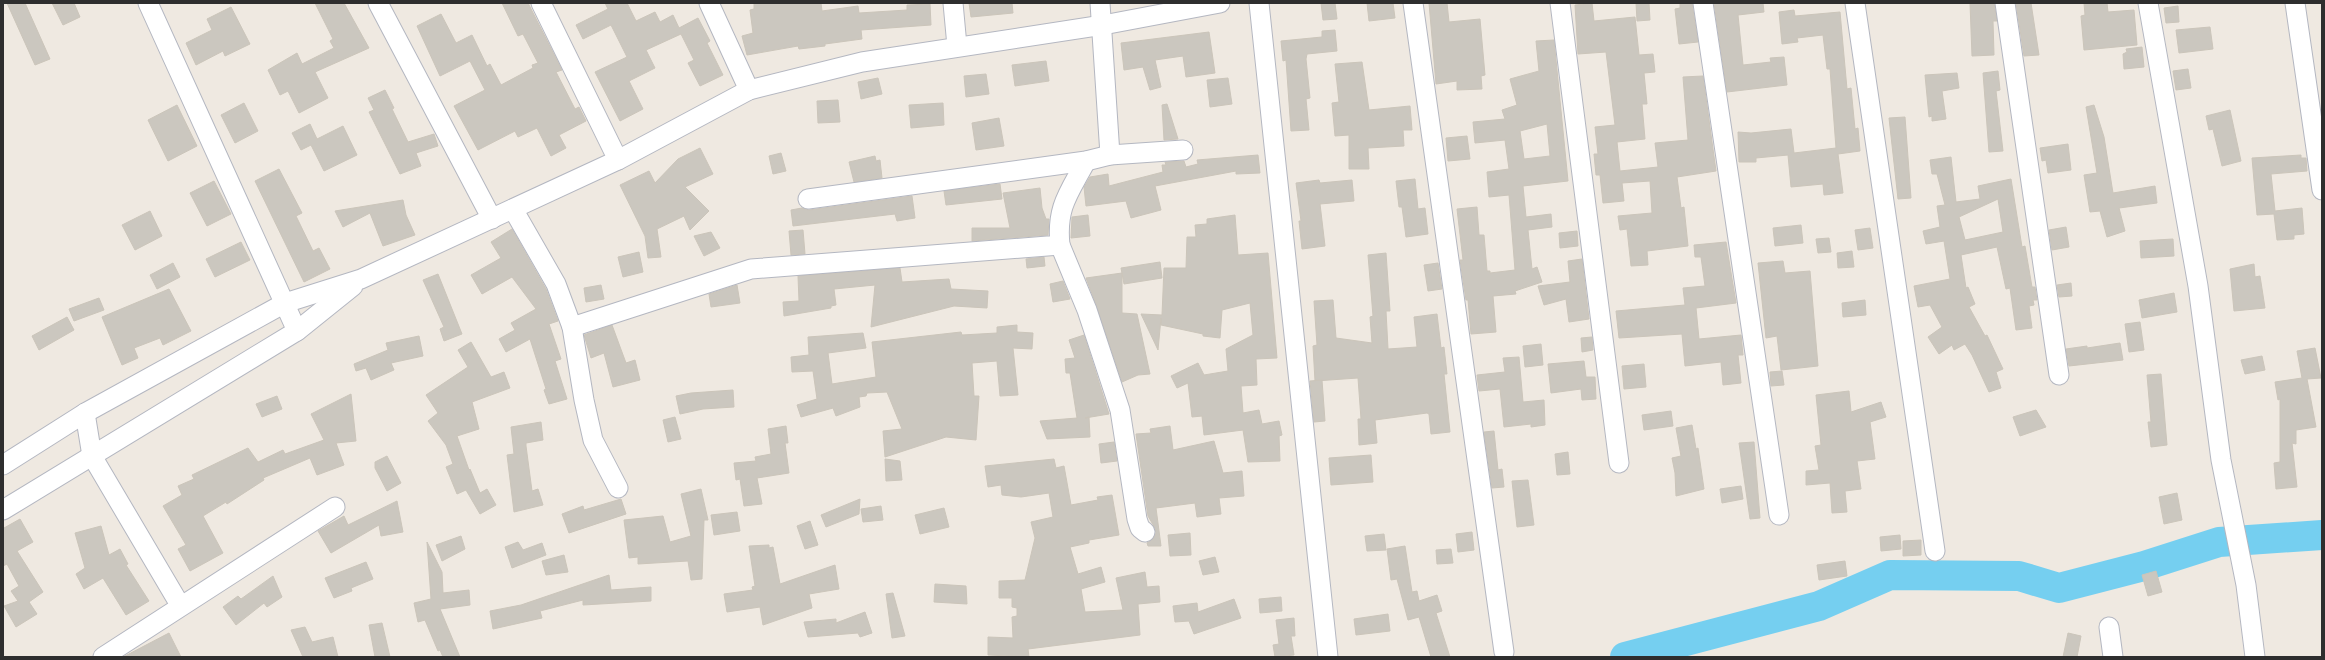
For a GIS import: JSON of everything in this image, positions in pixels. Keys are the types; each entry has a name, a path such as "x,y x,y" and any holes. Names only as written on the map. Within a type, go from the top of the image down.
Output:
{"street":[{"path":"148,3 297,331"},
{"path":"378,3 492,218"},
{"path":"541,3 618,160"},
{"path":"709,3 749,90"},
{"path":"953,3 957,46"},
{"path":"1100,3 1103,25 1110,156"},
{"path":"3,465 85,413 285,303 362,279 618,160 749,90 862,62 957,46 1103,25 1220,3"},
{"path":"1259,3 1328,657"},
{"path":"1413,3 1504,652"},
{"path":"1560,3 1619,463"},
{"path":"1703,3 1779,515"},
{"path":"1855,3 1935,551"},
{"path":"2006,3 2059,375"},
{"path":"2148,3 2198,286 2221,460 2246,585 2255,657"},
{"path":"2296,3 2322,190"},
{"path":"808,198 1086,161 1110,156 1182,150"},
{"path":"1086,161 1062,208 1058,225 1060,245 1087,310 1120,410 1137,519 1140,528 1145,532"},
{"path":"513,209 556,284 572,327 584,400 593,440 618,488"},
{"path":"572,327 751,269 1060,245"},
{"path":"3,510 297,331 362,279"},
{"path":"85,413 92,456 180,606"},
{"path":"102,657 335,507"},
{"path":"2109,627 2113,657"}],"building":[{"path":"7,3 25,3 50,59 35,65"},
{"path":"52,3 74,3 80,17 63,25"},
{"path":"315,3 344,3 369,48 315,72 328,98 299,113 288,91 280,95 268,70 297,53 302,64 334,48 330,41 333,39"},
{"path":"502,3 528,3 562,70 556,72 575,109 579,107 586,121 559,135 566,148 551,156 537,128 518,137 515,131 478,150 454,106 485,90 470,61 440,76 417,26 441,14 456,43 472,35 487,66 490,64 501,85 533,68 532,65 538,63 523,34 518,36"},
{"path":"605,3 627,3 636,21 655,12 660,22 673,15 679,28 698,18 710,41 707,43 723,75 700,86 688,63 694,60 681,34 646,50 655,68 629,81 643,109 620,121 595,72 627,57 611,25 583,39 576,25 608,9"},
{"path":"754,3 821,3 822,11 858,6 859,13 907,10 907,5 930,4 931,25 861,30 862,39 799,49 798,46 747,55 742,36 753,33 750,10 754,9"},
{"path":"969,3 1012,3 1013,13 971,17"},
{"path":"1321,3 1335,3 1337,19 1323,20"},
{"path":"1367,3 1393,3 1395,18 1369,21"},
{"path":"1429,3 1447,3 1449,22 1480,19 1485,75 1481,76 1482,89 1457,90 1457,81 1436,84"},
{"path":"1592,3 1594,21 1635,17 1639,55 1653,54 1655,72 1644,73 1647,104 1642,104 1645,139 1617,142 1620,171 1658,167 1655,143 1688,140 1683,77 1703,76 1716,171 1677,177 1681,208 1684,207 1688,246 1647,251 1648,265 1631,266 1627,229 1620,230 1618,216 1652,213 1650,181 1622,183 1624,201 1603,203 1600,175 1596,175 1594,154 1598,154 1595,127 1615,125 1606,52 1578,54 1575,5"},
{"path":"1636,3 1649,3 1650,20 1637,21"},
{"path":"1680,3 1692,3 1698,42 1679,44 1675,9 1680,8"},
{"path":"1714,3 1763,3 1764,12 1738,15 1743,65 1771,62 1770,58 1784,57 1787,85 1727,92"},
{"path":"1970,3 1994,3 1997,21 1993,21 1994,55 1972,56"},
{"path":"2016,3 2031,3 2039,55 2024,56"},
{"path":"2084,3 2107,3 2108,12 2134,10 2137,45 2084,50 2081,16 2085,15"},
{"path":"2178,6 2179,22 2166,23 2164,8"},
{"path":"231,7 250,44 225,56 223,51 196,65 186,43 212,30 207,19"},
{"path":"1794,10 1795,16 1840,12 1847,89 1851,88 1855,129 1858,128 1860,151 1838,154 1843,193 1824,195 1823,184 1791,187 1788,155 1756,158 1756,162 1739,162 1738,132 1751,133 1791,129 1794,153 1836,148 1830,69 1827,69 1823,35 1797,38 1798,42 1782,44 1779,12"},
{"path":"2210,27 2213,49 2179,53 2176,30"},
{"path":"1335,30 1337,51 1307,54 1306,59 1310,98 1306,99 1309,130 1291,131 1286,60 1283,61 1281,41 1322,37 1322,31"},
{"path":"1209,32 1215,73 1186,77 1183,56 1155,60 1161,87 1150,90 1143,67 1124,70 1121,43"},
{"path":"1554,40 1568,181 1523,186 1526,217 1551,214 1552,227 1528,230 1532,269 1537,267 1542,282 1515,291 1516,294 1493,296 1496,332 1471,334 1468,300 1466,300 1460,260 1463,260 1457,209 1477,207 1479,235 1484,235 1487,271 1490,271 1490,273 1515,270 1509,195 1489,197 1487,172 1509,169 1505,140 1475,143 1473,122 1505,119 1502,110 1517,105 1510,79 1539,71 1536,41","holes":["1547,124 1550,156 1524,159 1520,131"]},
{"path":"2142,47 2144,67 2124,69 2123,54 2127,52 2126,49"},
{"path":"1046,61 1049,81 1015,86 1012,65"},
{"path":"1362,62 1369,110 1410,106 1412,130 1403,130 1404,146 1368,148 1369,169 1349,169 1349,135 1335,136 1332,103 1339,102 1335,64"},
{"path":"2188,69 2191,88 2176,90 2173,71"},
{"path":"1998,71 2000,90 1996,91 2003,151 1989,152 1983,73"},
{"path":"1957,73 1959,88 1942,91 1946,119 1932,121 1932,116 1929,117 1925,75"},
{"path":"986,74 989,94 966,97 964,76"},
{"path":"878,78 882,94 861,99 858,82"},
{"path":"1228,78 1232,104 1210,107 1207,80"},
{"path":"385,90 394,108 392,109 408,142 434,134 438,146 416,153 421,166 400,174 369,112 374,110 368,98"},
{"path":"838,100 840,122 818,123 817,101"},
{"path":"244,103 258,131 235,143 221,115"},
{"path":"943,103 944,125 911,128 909,105"},
{"path":"1167,104 1178,139 1164,140 1162,105"},
{"path":"177,105 197,146 168,161 148,120"},
{"path":"2094,105 2104,137 2113,193 2155,186 2157,203 2119,208 2125,231 2107,237 2100,211 2090,212 2084,175 2097,173 2086,107"},
{"path":"2230,110 2241,161 2222,166 2213,129 2209,130 2206,116"},
{"path":"1905,117 1911,198 1898,199 1889,118"},
{"path":"999,118 1004,146 976,150 972,123"},
{"path":"310,124 317,139 343,126 357,155 324,171 311,145 301,150 292,133"},
{"path":"1467,136 1470,159 1448,161 1446,138"},
{"path":"2068,144 2071,170 2048,173 2046,160 2042,161 2040,148"},
{"path":"700,148 713,174 685,187 709,211 690,230 684,216 657,229 661,257 648,258 645,236 620,185 649,171 655,183 678,159"},
{"path":"781,153 786,171 773,174 769,156"},
{"path":"1258,155 1260,173 1236,174 1236,171 1155,186 1161,210 1131,218 1126,201 1086,206 1084,187 1090,177 1108,174 1109,186 1163,172 1162,165 1166,165 1165,162 1184,161 1186,167 1198,164 1197,160"},
{"path":"2301,155 2301,158 2306,158 2307,171 2271,174 2275,211 2302,208 2304,234 2294,235 2294,239 2277,240 2274,214 2257,215 2252,158"},
{"path":"875,156 876,161 880,160 882,178 854,182 849,162"},
{"path":"1951,157 1956,202 1980,199 1978,186 2011,179 2022,247 2025,246 2032,287 2035,287 2037,300 2033,300 2034,305 2029,306 2032,328 2016,330 2010,288 2006,289 1997,247 1961,255 1966,288 1968,287 1975,304 1969,307 1985,336 1987,335 2003,369 1996,372 2001,388 1989,392 1972,355 1965,344 1954,350 1952,345 1939,354 1928,337 1942,327 1930,305 1918,307 1914,286 1950,279 1944,241 1926,244 1923,231 1940,227 1937,206 1945,205 1937,174 1932,174 1930,160","holes":["1998,199 2003,232 1965,240 1959,217"]},
{"path":"279,169 302,213 296,216 313,251 319,248 330,269 304,282 255,181"},
{"path":"1415,179 1418,209 1425,208 1428,234 1406,237 1402,207 1399,207 1396,181"},
{"path":"1319,180 1320,183 1352,180 1354,201 1320,204 1325,246 1302,249 1299,221 1301,221 1296,183"},
{"path":"214,181 231,214 207,226 190,193"},
{"path":"1000,184 1002,199 946,205 944,191"},
{"path":"1040,188 1042,208 1046,219 1049,219 1048,235 972,241 972,228 1010,228 1003,193"},
{"path":"912,196 915,218 897,221 895,214 793,226 791,210 802,208 809,210"},
{"path":"403,200 406,215 415,235 383,246 370,213 343,227 335,211"},
{"path":"150,211 162,236 135,250 122,225"},
{"path":"1088,215 1090,236 1071,238 1072,217"},
{"path":"1235,215 1238,255 1268,253 1277,358 1256,359 1257,385 1241,386 1243,413 1259,410 1262,424 1279,421 1282,435 1279,436 1280,461 1248,462 1243,430 1204,435 1202,416 1192,417 1188,383 1177,388 1171,376 1198,363 1204,375 1228,371 1226,349 1253,335 1250,303 1222,310 1220,338 1203,336 1203,334 1161,325 1161,318 1158,350 1141,314 1162,315 1164,268 1186,268 1187,237 1196,237 1195,225 1207,224 1207,219"},
{"path":"1801,225 1803,243 1775,246 1773,228"},
{"path":"2066,227 2069,247 2052,250 2049,230"},
{"path":"1870,228 1873,248 1858,250 1855,230"},
{"path":"512,229 546,289 558,321 549,324 561,359 555,361 567,399 549,404 544,390 546,389 530,339 506,352 499,339 515,330 511,323 536,309 512,277 482,294 471,275 501,258 491,242"},
{"path":"803,230 805,254 791,255 789,231"},
{"path":"1577,231 1578,246 1560,248 1559,233"},
{"path":"711,232 720,248 704,256 694,236"},
{"path":"1829,238 1831,252 1818,253 1816,239"},
{"path":"2173,239 2174,256 2141,258 2140,241"},
{"path":"241,242 250,260 215,277 206,259"},
{"path":"1726,242 1736,303 1696,308 1699,339 1741,335 1743,355 1738,355 1741,383 1723,385 1721,362 1685,366 1682,334 1619,338 1616,311 1685,305 1683,288 1705,286 1701,257 1695,257 1694,245"},
{"path":"1852,251 1854,267 1838,268 1837,253"},
{"path":"639,252 643,272 623,277 618,257"},
{"path":"1386,253 1390,311 1386,311 1388,349 1417,347 1414,317 1437,314 1441,348 1444,347 1447,374 1444,374 1450,432 1431,434 1429,414 1427,413 1375,420 1377,443 1359,445 1358,419 1361,419 1358,378 1315,381 1313,346 1317,345 1314,301 1333,300 1336,338 1372,343 1370,317 1373,316 1368,255"},
{"path":"1044,257 1045,266 1027,268 1026,259"},
{"path":"1582,259 1589,319 1569,322 1566,299 1544,305 1538,286 1570,282 1568,261"},
{"path":"1783,261 1785,273 1810,271 1818,366 1781,370 1777,336 1766,338 1758,263"},
{"path":"1160,262 1162,278 1124,284 1121,268"},
{"path":"173,263 180,277 157,289 150,275"},
{"path":"1438,263 1442,289 1428,291 1424,265"},
{"path":"2254,264 2255,277 2260,276 2265,308 2234,311 2230,269"},
{"path":"900,268 902,282 949,279 951,289 988,291 987,308 954,306 871,327 875,285 834,289 836,305 831,306 831,308 784,316 783,302 799,301 798,276"},
{"path":"1122,273 1122,313 1137,314 1150,374 1138,375 1122,382 1086,278"},
{"path":"438,274 462,334 444,341 440,329 444,327 423,280"},
{"path":"1063,281 1070,299 1053,302 1050,284"},
{"path":"2071,283 2072,296 2059,297 2057,285"},
{"path":"601,285 604,299 586,302 584,288"},
{"path":"737,285 740,303 711,307 709,294"},
{"path":"169,289 191,331 163,345 160,338 134,348 138,358 122,365 102,317"},
{"path":"2174,293 2177,312 2142,318 2139,300"},
{"path":"99,298 104,310 74,321 69,309"},
{"path":"1865,300 1866,315 1843,317 1842,303"},
{"path":"67,317 74,330 39,350 32,336"},
{"path":"2140,322 2144,350 2129,352 2125,324"},
{"path":"612,325 626,363 635,360 640,380 613,387 604,353 591,358 584,335"},
{"path":"1017,325 1017,332 1033,333 1032,349 1013,348 1018,395 1000,396 997,361 972,363 974,396 979,396 976,440 946,437 885,457 883,431 902,429 887,392 867,393 866,396 859,397 860,407 836,416 833,408 801,417 797,405 817,399 813,371 792,372 791,357 809,355 808,337 863,333 866,348 828,353 832,384 876,377 872,342 961,332 962,335 997,333 997,327"},
{"path":"1084,335 1109,414 1089,417 1090,437 1047,439 1040,421 1077,418 1070,373 1066,373 1065,359 1075,358 1069,340"},
{"path":"419,336 423,356 391,363 394,370 371,380 366,368 356,371 354,364 388,350 386,343"},
{"path":"1592,337 1593,350 1582,352 1581,338"},
{"path":"471,342 491,377 504,372 510,388 472,402 479,429 457,436 469,470 470,469 480,493 487,489 496,505 480,514 466,490 457,494 446,467 453,464 446,445 428,421 438,413 426,395 468,367 458,350"},
{"path":"2120,343 2123,360 2069,366 2066,349 2087,346 2087,348"},
{"path":"1541,344 1543,365 1525,367 1523,346"},
{"path":"2315,348 2321,378 2307,379 2316,427 2296,430 2296,444 2292,443 2297,487 2276,489 2274,463 2280,462 2280,399 2278,400 2275,382 2302,378 2297,351"},
{"path":"2262,356 2265,370 2245,374 2241,360"},
{"path":"1519,357 1523,402 1544,400 1545,425 1531,427 1531,424 1504,427 1500,389 1479,391 1477,375 1505,372 1503,358"},
{"path":"1584,361 1586,377 1595,377 1596,399 1582,400 1581,389 1551,393 1548,364"},
{"path":"1644,364 1646,387 1624,389 1622,366"},
{"path":"1782,371 1784,385 1771,386 1770,372"},
{"path":"2161,374 2167,445 2151,447 2148,422 2151,422 2147,375"},
{"path":"1322,380 1325,421 1314,422 1310,381"},
{"path":"733,390 734,407 703,409 680,414 676,396 691,393"},
{"path":"1849,391 1851,412 1881,402 1886,417 1870,422 1875,459 1857,461 1861,489 1845,491 1847,512 1832,513 1830,483 1806,485 1806,471 1819,470 1815,446 1821,445 1816,395"},
{"path":"351,394 356,441 336,443 344,465 317,475 310,458 263,478 264,480 227,504 226,502 203,516 223,553 190,571 178,549 186,545 163,506 182,495 178,486 194,479 192,475 248,448 258,462 283,450 285,454 324,440 311,414"},
{"path":"277,396 282,409 262,417 256,404"},
{"path":"2036,410 2046,427 2020,436 2013,417"},
{"path":"1671,411 1673,426 1644,430 1642,415"},
{"path":"675,417 681,439 668,442 663,420"},
{"path":"541,422 543,440 526,443 526,446 532,491 538,489 543,505 514,512 507,455 514,454 511,427"},
{"path":"1692,425 1696,449 1698,448 1704,489 1676,496 1675,473 1672,458 1681,456 1676,428"},
{"path":"786,426 788,443 785,443 789,473 757,478 762,504 744,506 740,479 736,480 734,463 756,461 755,457 771,454 768,429"},
{"path":"1170,426 1173,450 1214,441 1223,473 1242,471 1244,496 1219,498 1221,514 1197,517 1195,503 1156,508 1161,546 1148,546 1147,543 1153,539 1156,533 1155,528 1148,516 1136,434 1151,433 1150,429"},
{"path":"1494,431 1498,470 1502,469 1504,487 1492,488 1484,432"},
{"path":"1114,442 1117,461 1101,463 1099,444"},
{"path":"1754,442 1760,518 1750,519 1739,443"},
{"path":"1568,452 1570,474 1557,475 1555,454"},
{"path":"1371,455 1373,482 1331,485 1329,458"},
{"path":"387,456 401,483 387,491 375,468 375,462"},
{"path":"885,459 900,461 902,480 886,481"},
{"path":"1054,459 1056,468 1064,466 1071,505 1098,500 1097,497 1112,495 1119,535 1089,540 1089,543 1070,547 1078,574 1101,567 1105,582 1081,589 1085,612 1123,610 1116,578 1145,572 1147,587 1159,586 1160,602 1138,604 1140,635 1028,649 1029,657 988,655 988,637 1013,638 1012,617 1017,616 1017,608 1012,607 1012,598 999,598 999,581 1025,580 1035,538 1031,522 1053,517 1049,493 1021,497 1002,495 1001,485 988,487 985,466"},
{"path":"1528,480 1534,525 1517,527 1512,481"},
{"path":"1741,486 1743,499 1722,503 1720,489"},
{"path":"701,489 708,520 704,520 702,579 691,580 688,561 638,564 638,557 629,558 624,520 663,516 670,542 691,536 681,494"},
{"path":"2177,493 2182,520 2164,524 2159,497"},
{"path":"621,499 626,514 569,533 562,514 583,506 584,510"},
{"path":"860,499 859,514 826,527 821,515"},
{"path":"397,501 403,532 381,536 379,525 331,553 318,531 344,516 348,525"},
{"path":"881,506 883,520 863,522 861,509"},
{"path":"944,508 949,527 920,534 915,515"},
{"path":"737,512 740,531 714,535 711,515"},
{"path":"20,519 33,542 17,551 43,592 29,602 37,614 16,627 4,606 18,601 11,591 19,586 7,564 3,566 3,526 4,528"},
{"path":"810,521 818,545 805,549 797,526"},
{"path":"101,526 109,555 120,549 128,564 126,565 149,601 126,615 103,578 84,589 76,574 85,568 75,533"},
{"path":"1472,532 1474,550 1458,552 1456,534"},
{"path":"1190,533 1191,555 1170,556 1168,535"},
{"path":"1384,534 1386,550 1367,551 1365,536"},
{"path":"1900,535 1901,549 1881,551 1880,537"},
{"path":"461,536 465,549 442,561 436,545"},
{"path":"1921,540 1921,555 1903,556 1903,541"},
{"path":"427,542 442,572 443,593 469,590 470,605 440,609 460,657 443,657 440,650 438,651 425,620 418,622 414,603 431,599"},
{"path":"518,542 523,550 542,543 546,555 512,568 505,547"},
{"path":"769,545 769,548 773,547 780,584 835,565 839,589 809,594 812,608 763,625 760,607 727,612 724,594 753,590 752,587 755,586 749,546"},
{"path":"1405,546 1412,592 1417,591 1419,601 1437,595 1442,611 1436,613 1450,657 1431,657 1419,617 1408,620 1397,579 1391,580 1387,549"},
{"path":"1451,549 1453,563 1437,564 1436,550"},
{"path":"564,555 568,572 546,575 542,561"},
{"path":"1215,557 1219,572 1203,575 1199,561"},
{"path":"1845,561 1847,576 1819,580 1817,565"},
{"path":"366,562 373,579 351,588 352,591 334,598 325,578"},
{"path":"2156,571 2162,592 2148,596 2142,575"},
{"path":"609,575 611,590 651,587 651,601 583,605 583,600 540,611 542,618 493,629 490,611 521,605"},
{"path":"273,576 282,597 267,607 264,603 236,625 223,607 238,596 241,599"},
{"path":"935,584 966,586 967,604 934,602"},
{"path":"893,593 905,636 892,638 886,594"},
{"path":"1281,597 1282,611 1260,613 1259,599"},
{"path":"1234,599 1241,618 1194,634 1189,621 1175,622 1173,606 1197,603 1198,612"},
{"path":"865,612 872,633 860,637 858,633 808,637 804,622 836,619 836,623"},
{"path":"1388,614 1390,631 1356,635 1354,619"},
{"path":"1294,618 1295,636 1291,636 1294,655 1275,657 1273,645 1279,644 1276,620"},
{"path":"382,623 390,657 375,657 369,625"},
{"path":"305,627 312,642 333,637 338,657 303,657 291,630"},
{"path":"169,633 181,657 123,657 127,655"},
{"path":"2068,633 2081,636 2077,657 2063,657"}],"waterway":[{"path":"1625,657 1819,606 1890,575 2019,576 2059,588 2144,566 2219,542 2322,535"}]}
